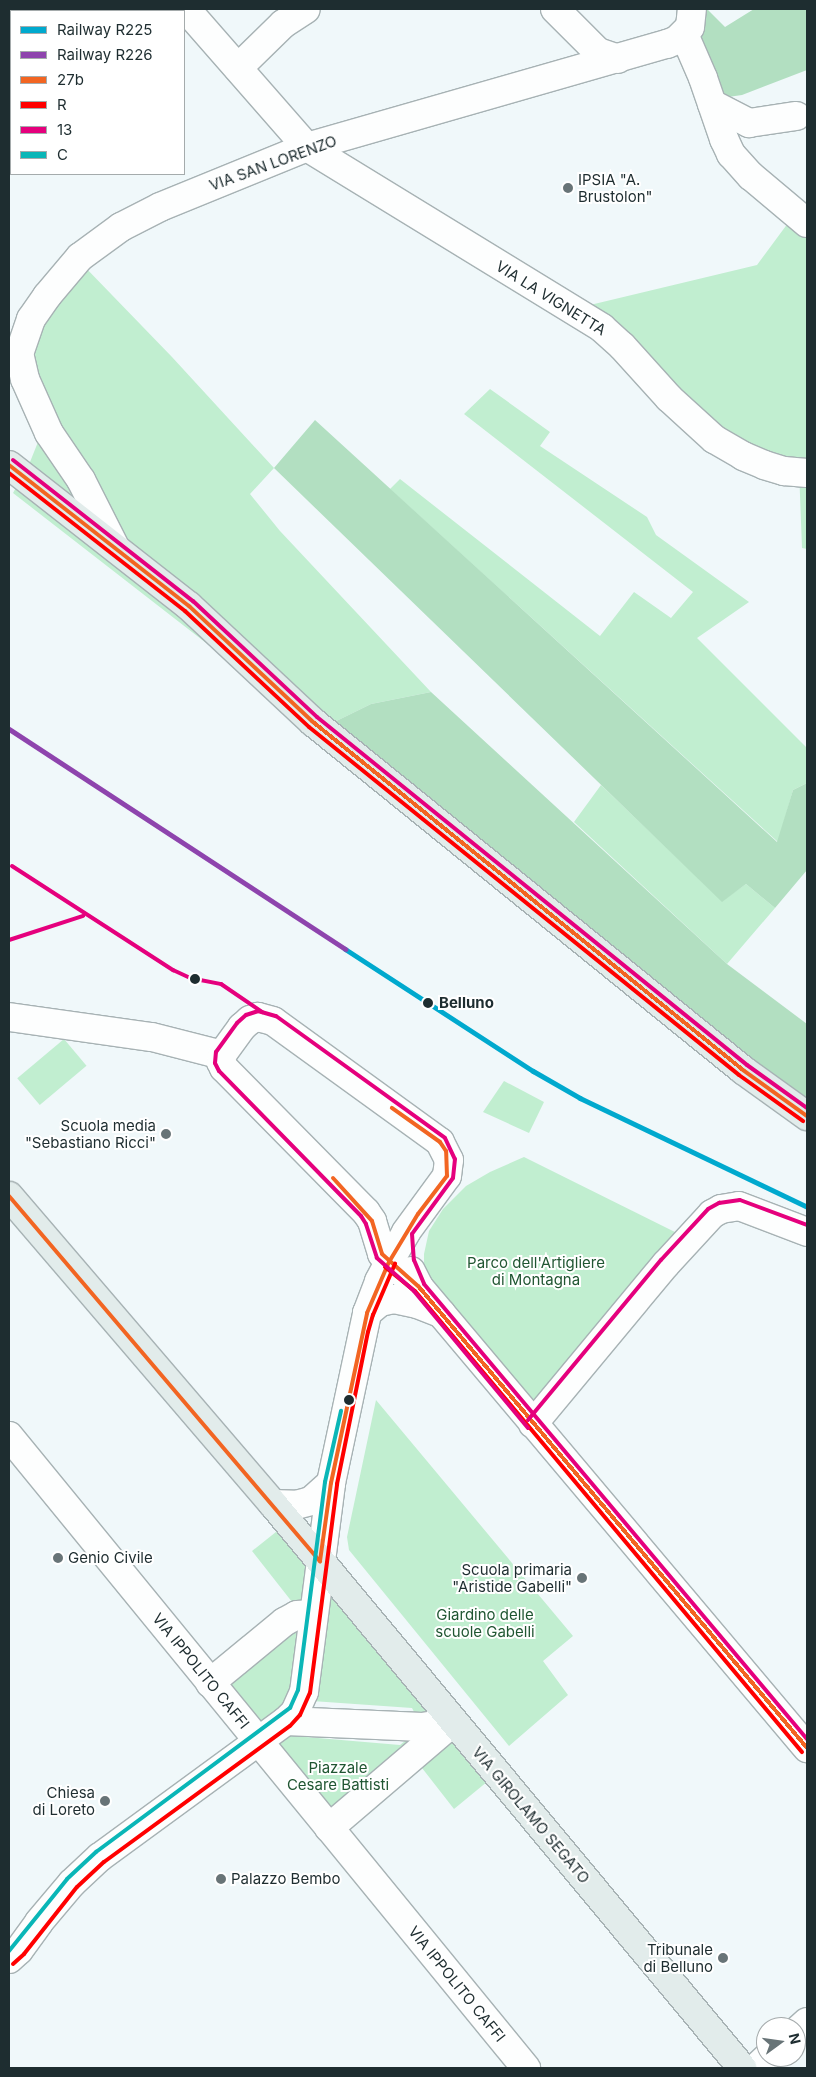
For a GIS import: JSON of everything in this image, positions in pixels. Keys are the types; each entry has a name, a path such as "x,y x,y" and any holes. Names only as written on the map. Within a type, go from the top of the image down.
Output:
{"main road":[{"path":"9,465 189,606 313,722 743,1070 807,1116"},
{"name":"VIA GIROLAMO SEGATO","path":"9,1196 273,1504 742,2068"}],"street":[{"name":"VIA LA VIGNETTA","path":"186,9 307,147 602,328 622,346 669,398 714,439 742,456 764,465 807,473"},
{"path":"238,68 282,24 306,9"},
{"path":"555,9 598,52 618,59"},
{"path":"688,21 693,52 724,139 740,164 807,223"},
{"name":"VIA SAN LORENZO","path":"115,547 81,480 49,433 25,379 19,354 24,334 47,296 80,258 121,227 160,207 307,147 667,44 688,21"},
{"path":"712,104 749,123 796,116"},
{"path":"52,499 72,469"},
{"path":"9,1017 152,1037 222,1055"},
{"path":"9,1959 19,1950 38,1922 72,1883 100,1857 286,1721 295,1712 304,1692 331,1483 367,1313 389,1262 412,1223 446,1176 449,1160 440,1142 265,1018 258,1017 242,1027 222,1055 221,1062 224,1068 366,1212 372,1221 382,1254 389,1262 419,1287 807,1748"},
{"path":"533,1424 666,1264 712,1214 721,1209 739,1206 807,1232"},
{"path":"366,1212 412,1223"},
{"path":"412,1223 408,1261 419,1287"},
{"path":"367,1313 380,1302 394,1300 417,1304 441,1313"},
{"name":"VIA IPPOLITO CAFFI","path":"9,1436 526,2068"},
{"path":"273,1504 296,1505 311,1501 331,1483"},
{"path":"210,1683 284,1622 297,1616 313,1614"},
{"path":"286,1721 422,1727 453,1722"},
{"path":"329,1828 453,1722"}],"green space":[{"path":"695,9 707,9 725,27 754,9 807,9 807,70 742,95 707,100"},
{"path":"791,219 807,233 807,549 802,548 799,469 721,440 590,305 757,265"},
{"path":"82,264 172,357 274,468 250,494 280,531 431,692 371,704 318,730 13,493 30,462 52,407 26,343"},
{"path":"490,389 550,432 540,446 647,517 656,535 749,602 697,638 807,748 807,783 793,790 778,842 390,489 400,479 600,636 634,592 671,618 693,592 464,414"},
{"path":"315,420 777,842 793,790 807,783 807,870 775,908 746,884 722,902 274,468"},
{"path":"431,692 727,964 807,1024 807,1131 793,1124 318,730 371,704"},
{"path":"601,785 722,901 746,884 775,908 727,964 574,822"},
{"path":"64,1039 86,1066 40,1105 17,1078"},
{"path":"504,1081 544,1102 529,1133 483,1112"},
{"name":"Parco dell'Artigliere di Montagna","path":"524,1157 687,1238 537,1423 424,1281 424,1254 429,1231 443,1209 466,1186 490,1172"},
{"name":"Giardino delle scuole Gabelli","path":"376,1400 573,1636 543,1661 568,1695 509,1746 349,1550 347,1537"},
{"name":"Piazzale Cesare Battisti","path":"291,1520 499,1772 454,1809 415,1759 334,1828 229,1686 283,1637 296,1607 252,1551","holes":["312,1701 412,1708 422,1727 400,1745 306,1737 320,1721"]}],"rail line":[{"name":"R226","path":"9,729 345,949"},
{"name":"R225","path":"345,949 533,1071 580,1098 807,1207"}],"transit line":[{"name":"13","path":"13,460 193,601 317,717 747,1065 807,1108"},
{"name":"27b","path":"9,465 189,606 313,722 743,1070 807,1116"},
{"name":"R","path":"9,473 185,611 309,727 739,1075 803,1121"},
{"name":"13","path":"12,866 173,970 190,978 221,984 262,1012"},
{"name":"13","path":"9,940 83,916"},
{"name":"13","path":"528,1428 414,1291 377,1258 366,1224 361,1216 219,1071 215,1063 216,1052 237,1023 246,1015 258,1011 276,1016 445,1138 455,1159 453,1178 412,1234 414,1260 424,1284 807,1739"},
{"name":"27b","path":"320,1561 331,1483 367,1313 389,1262 418,1214 447,1176 446,1151 440,1142 392,1108"},
{"name":"27b","path":"333,1178 372,1221 382,1254 419,1287 807,1748"},
{"name":"27b","path":"9,1196 320,1561"},
{"name":"13","path":"528,1420 661,1260 708,1209 719,1203 740,1200 807,1225"},
{"name":"R","path":"13,1964 24,1954 77,1887 104,1862 290,1726 300,1715 310,1693 337,1484 368,1332 373,1315 395,1264"},
{"name":"R","path":"385,1267 415,1291 802,1752"},
{"name":"C","path":"9,1951 67,1879 96,1852 290,1708 298,1690 325,1482 341,1411"}],"place":[{"name":"IPSIA \"A. Brustolon\"","path":"568,188"},
{"name":"Belluno","path":"428,1003"},
{"name":"Scuola media \"Sebastiano Ricci\"","path":"166,1134"},
{"name":"Genio Civile","path":"58,1558"},
{"name":"Scuola primaria \"Aristide Gabelli\"","path":"582,1578"},
{"name":"Chiesa di Loreto","path":"105,1801"},
{"name":"Palazzo Bembo","path":"221,1879"},
{"name":"Tribunale di Belluno","path":"723,1958"}]}
